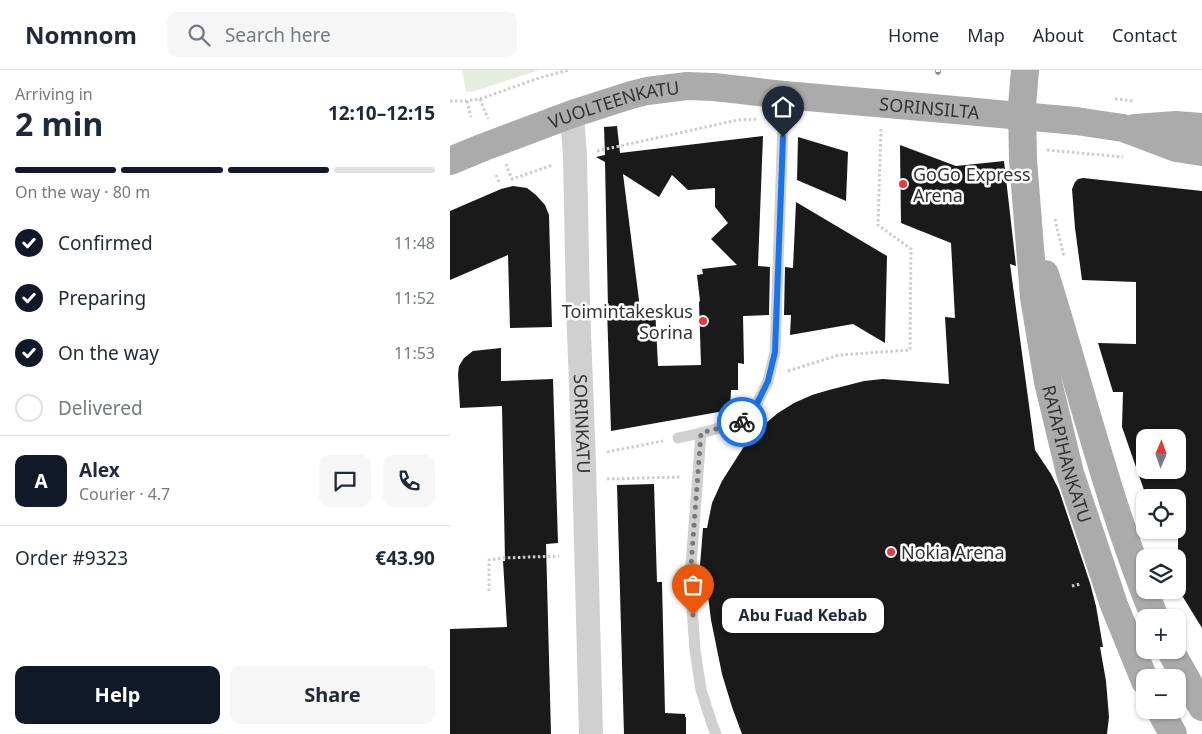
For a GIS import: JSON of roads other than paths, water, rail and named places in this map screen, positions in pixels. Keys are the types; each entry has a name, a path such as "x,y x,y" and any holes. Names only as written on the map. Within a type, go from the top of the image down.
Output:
{"main road":[{"name":"RATAPIHANKATU","path":"1025,70 1022,106 1022,160 1034,297 1048,382 1070,473 1114,605 1140,669"},
{"name":"VUOLTEENKATU","path":"450,161 572,114 631,95 666,88 688,86 714,87 784,95"},
{"name":"SORINSILTA","path":"784,95 1076,121 1123,128"},
{"path":"1123,128 1176,125 1202,127"},
{"path":"1123,128 1176,148 1202,152"},
{"name":"RATAPIHANKATU","path":"1027,215 1119,523 1151,609"},
{"path":"1175,659 1202,707"},
{"path":"1165,719 1174,734"}],"street":[{"name":"SORINKATU","path":"572,114 575,157 591,734"}],"lane":[{"path":"678,438 749,420 768,381 775,352 784,95"},
{"path":"701,433 690,579 695,650 701,690 716,734"}],"place":[{"name":"GoGo Express Arena","path":"903,184"},
{"name":"Toimintakeskus Sorina","path":"703,321"},
{"name":"Nokia Arena","path":"891,552"},
{"name":"Abu Fuad Kebab","path":"693,615"}]}
